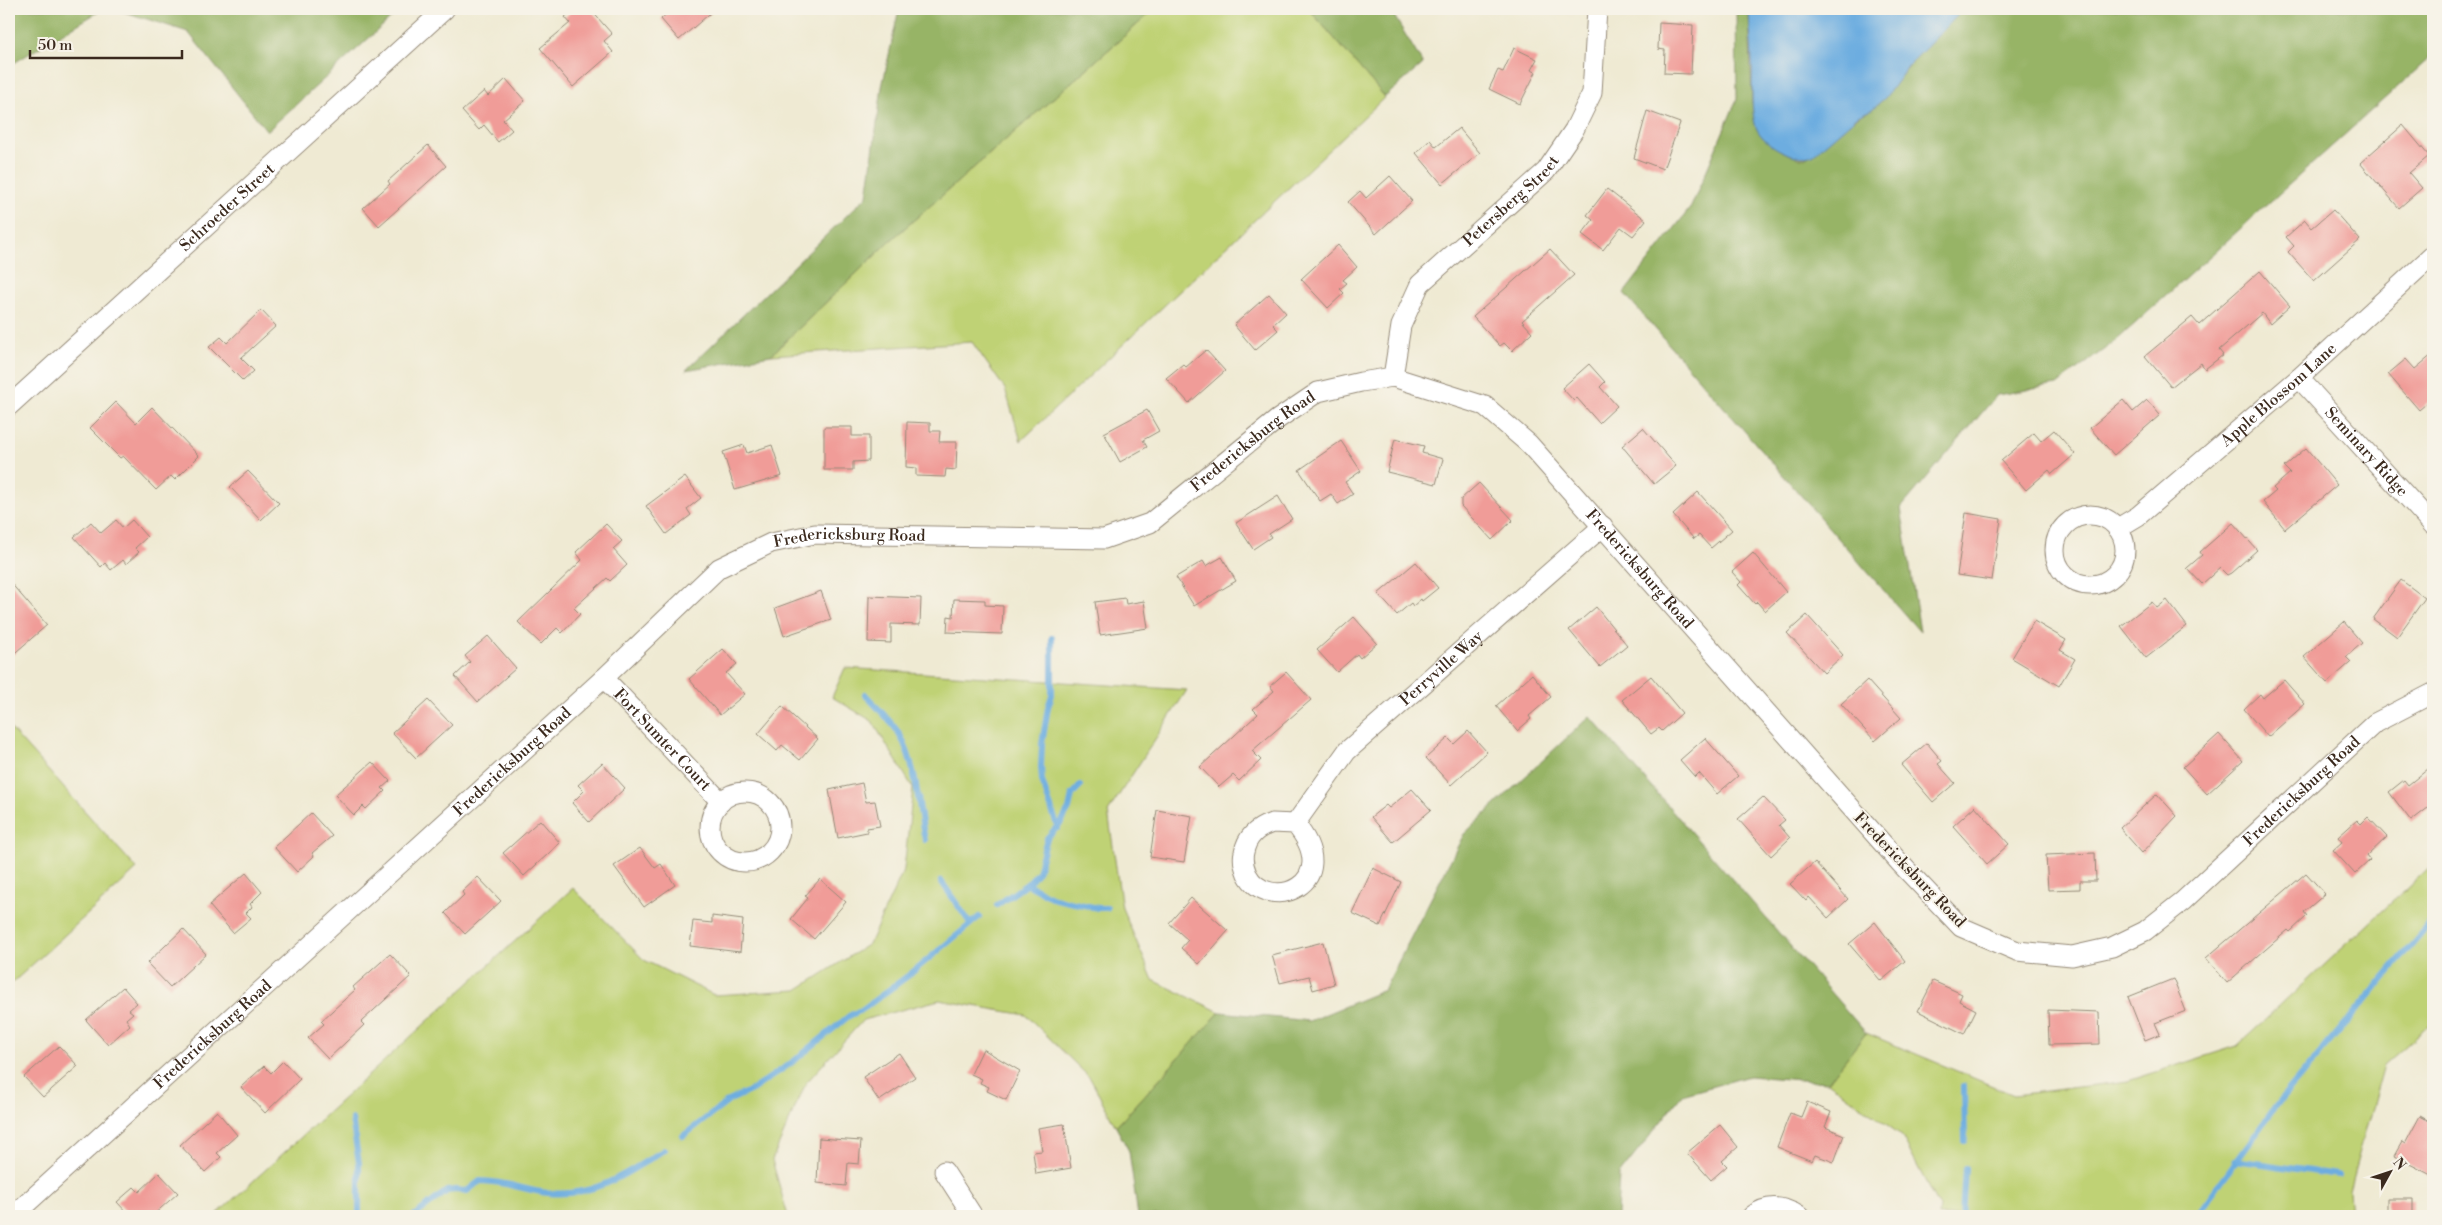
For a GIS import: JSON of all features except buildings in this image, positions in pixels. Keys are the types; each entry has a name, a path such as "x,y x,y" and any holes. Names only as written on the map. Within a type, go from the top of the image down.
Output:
{"street":[{"name":"Schroeder Street","path":"9,406 444,9"},
{"name":"Petersberg Street","path":"1393,377 1401,326 1420,284 1546,171 1574,130 1592,94 1597,9"},
{"name":"Apple Blossom Lane","path":"2118,528 2138,516 2299,378 2433,255"},
{"name":"Fredericksburg Road","path":"12,1216 604,678 719,568 771,543 815,534 1104,540 1150,523 1278,419 1318,392 1361,382 1393,377 1485,406 1529,444 1901,864 1961,927 2016,951 2072,956 2112,947 2145,931 2183,901 2375,723 2433,693"},
{"name":"Seminary Ridge","path":"2299,378 2433,525"},
{"name":"Perryville Way","path":"1295,824 1347,751 1603,526"},
{"name":"Fort Sumter Court","path":"604,678 721,802"},
{"path":"944,1171 973,1216"},
{"path":"1752,1216 1767,1208 1778,1207 1798,1216"}],"green space":[{"path":"9,9 103,9 9,66"},
{"path":"115,9 401,9 267,131 188,32"},
{"path":"899,9 1155,9 890,241 771,355 686,370 867,196 882,87"},
{"path":"1155,9 1309,9 1385,97 1021,441 1005,389 972,342 771,355 890,241"},
{"path":"1309,9 1390,9 1423,64 1385,97"},
{"path":"1736,9 1749,9 1752,103 1797,158 1806,158 1859,116 1871,110 1927,45 1964,9 2433,9 2433,55 2118,339 2057,385 1997,395 1901,508 1920,632 1624,293 1691,207 1737,99"},
{"path":"845,668 1187,690 1108,812 1122,908 1153,980 1220,1012 1116,1127 1090,1078 1026,1015 939,1000 863,1020 806,1083 772,1160 788,1216 215,1216 573,888 644,960 714,995 797,990 869,944 904,869 913,788 872,721 832,697"},
{"path":"1590,716 1866,1033 1828,1082 1749,1076 1682,1095 1619,1175 1617,1216 1138,1216 1129,1151 1116,1127 1220,1012 1309,1021 1384,990 1464,834"},
{"path":"9,727 137,869 9,986"},
{"path":"2433,864 2433,1022 2384,1065 2349,1190 2351,1216 1938,1216 1939,1207 1901,1135 1828,1082 1866,1033 2014,1095 2128,1081 2237,1046"}],"water":[{"path":"1749,9 1964,9 1909,65 1885,98 1871,110 1858,116 1813,155 1806,157 1788,154 1779,150 1763,138 1755,124 1752,101"}],"waterway":[{"path":"1052,638 1052,695 1048,707 1042,744 1041,767 1042,781 1058,828"},
{"path":"865,694 892,724 906,747 914,773 925,840"},
{"path":"997,905 1027,884 1038,872 1047,838 1062,821 1069,809 1072,795 1080,786"},
{"path":"941,881 970,923"},
{"path":"1027,884 1055,899 1098,908 1107,908"},
{"path":"683,1136 730,1100 752,1090 794,1061 849,1016 863,1009 909,975 979,917"},
{"path":"2196,1216 2279,1102 2433,920"},
{"path":"1964,1086 1965,1141"},
{"path":"352,1119 359,1163 359,1216"},
{"path":"414,1216 447,1191 467,1191 480,1181 497,1182 548,1193 565,1194 580,1192 609,1182 664,1150"},
{"path":"2235,1160 2338,1175"},
{"path":"1962,1216 1965,1168"}]}
